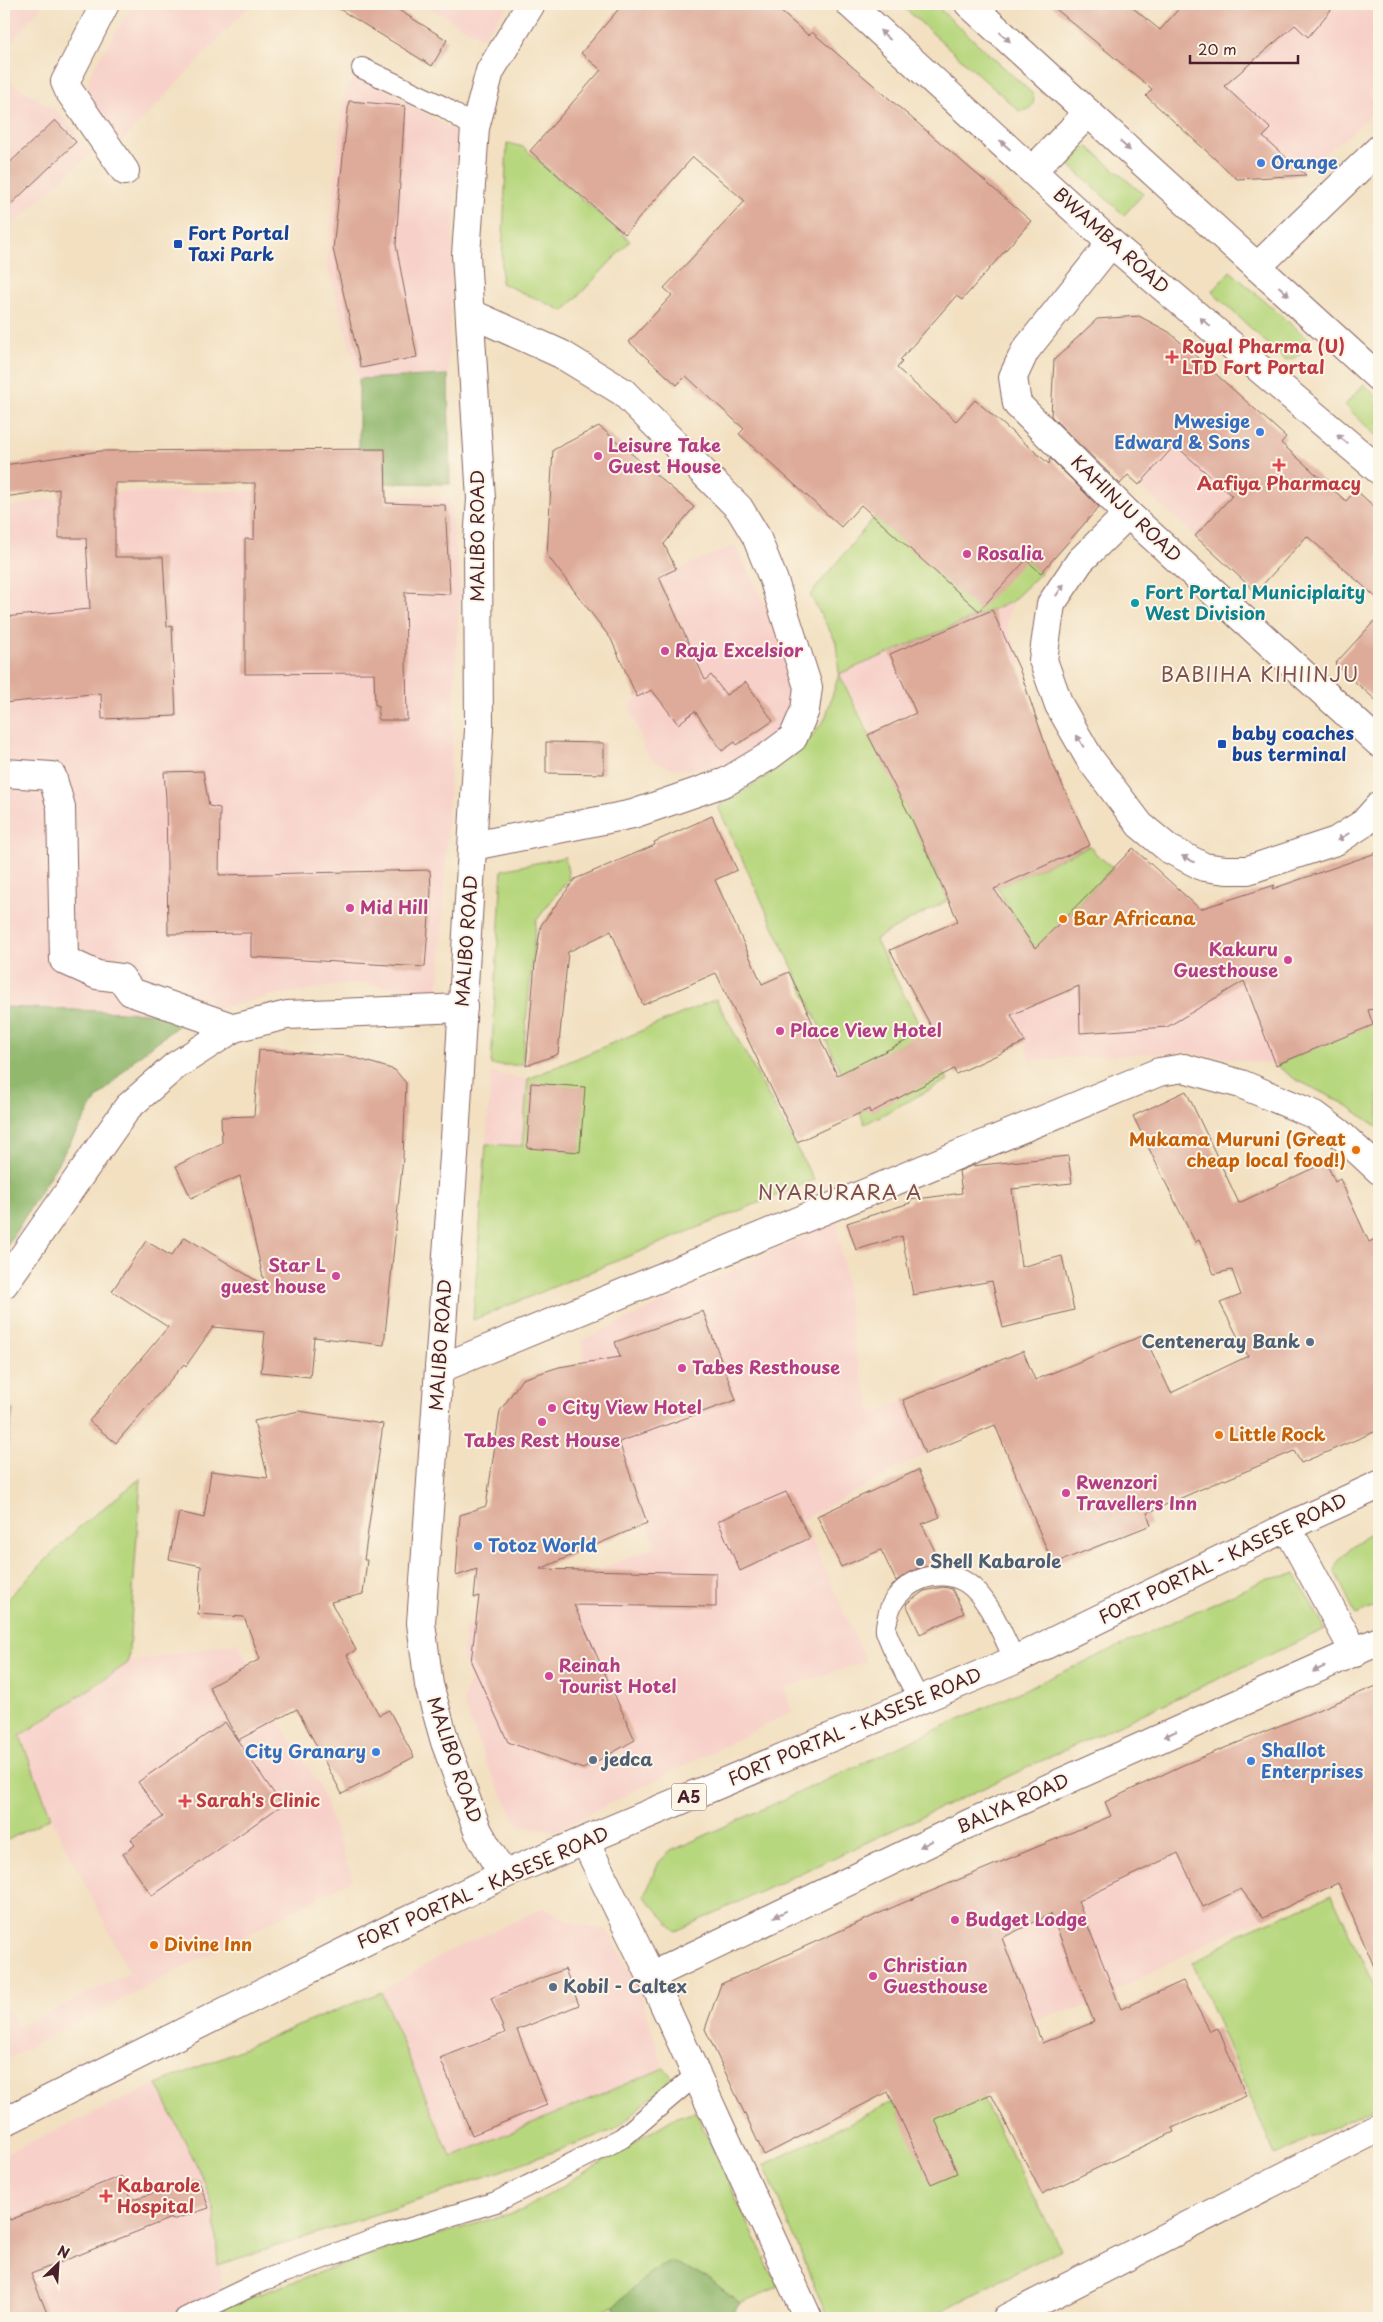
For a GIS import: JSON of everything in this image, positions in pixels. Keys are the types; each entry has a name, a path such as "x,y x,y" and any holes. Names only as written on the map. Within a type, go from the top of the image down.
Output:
{"main road":[{"path":"105,4 65,82 69,91 125,171"},
{"name":"MALIBO ROAD","path":"503,1876 478,1831 445,1742 429,1685 422,1630 454,1156 479,729 478,541 481,499 466,255 475,128 490,71 531,4"},
{"name":"BWAMBA ROAD","path":"850,4 1111,243 1379,470"},
{"path":"969,4 1379,378"},
{"path":"1033,170 1088,113"},
{"path":"1256,266 1379,149"},
{"name":"KAHINJU ROAD","path":"1111,243 1025,351 1014,377 1017,404 1128,514 1379,743"},
{"path":"470,313 561,354 623,392 739,508 756,536 774,581 808,686 805,710 793,738 769,756 726,782 633,814 473,846"},
{"path":"1128,514 1080,561 1051,604 1043,660 1059,705 1090,759 1140,825 1169,849 1204,867 1248,870 1336,841 1364,823 1379,806"},
{"path":"4,773 52,776 61,808 64,960 97,975 121,978 131,992 234,1028"},
{"path":"4,1284 128,1108 175,1066 234,1028 287,1015 462,1008"},
{"path":"439,1369 1159,1072 1184,1068 1241,1084 1315,1115 1338,1132 1379,1170"},
{"name":"FORT PORTAL - KASESE ROAD","path":"4,2122 383,1932 503,1876 1015,1660 1287,1527 1379,1485"},
{"path":"1287,1527 1355,1653"},
{"name":"BALYA ROAD","path":"650,1976 968,1824 1379,1642"},
{"path":"585,1841 650,1976 808,2318"},
{"path":"1007,2318 1379,2128"}],"lane":[{"path":"362,68 444,107 475,128"},
{"path":"919,1700 886,1629 889,1611 898,1595 912,1583 929,1576 947,1576 965,1581 980,1593 1015,1660"},
{"path":"185,2318 264,2280 381,2237 496,2202 622,2138 696,2075"}],"shaded area":[{"path":"4,4 43,4 4,52"},
{"path":"133,4 251,4 119,145 84,100 90,74"},
{"path":"424,4 510,4 482,38"},
{"path":"1226,4 1272,4 1308,36 1336,4 1379,4 1379,86 1369,94 1379,108 1348,136 1301,171 1263,137 1270,129 1186,51"},
{"path":"357,73 457,132 448,375 359,379 327,264 344,95"},
{"path":"4,79 57,111 92,152 4,233"},
{"path":"1175,445 1232,496 1195,536 1139,485"},
{"path":"254,491 449,498 460,585 439,991 353,983 275,995 192,1015 4,1007 4,507 94,492"},
{"path":"735,545 789,652 793,680 789,712 780,730 761,752 724,766 682,770 665,766 649,758 629,707 637,697 701,669 659,577"},
{"path":"1011,602 1007,627 1022,664 872,731 839,674"},
{"path":"1215,904 1276,1065 1183,1052 1029,1060 1025,1042 1012,1015 1067,992 1129,951"},
{"path":"491,1073 528,1079 522,1146 486,1144"},
{"path":"837,1221 856,1358 873,1414 903,1400 925,1454 802,1520 866,1661 785,1688 791,1712 555,1831 517,1824 488,1767 463,1702 470,1680 462,1657 465,1626 656,1546 586,1362 581,1341"},
{"name":"Sarah's Clinic","path":"238,1642 268,1704 319,1785 353,1879 4,2061 4,2004 18,2027 130,1973 51,1817 20,1736 128,1663"},
{"path":"1178,1853 1203,1907 1241,1889 1263,1918 1213,1940 1081,2009 1049,2014 981,2045 949,1964"},
{"path":"544,1908 573,1923 607,1930 637,1984 664,2068 451,2157 381,1992 445,1953"},
{"name":"Kabarole Hospital","path":"157,2084 204,2181 214,2211 226,2318 4,2318 4,2154"}],"green space":[{"path":"900,4 934,4 1033,94 1034,101 1031,107 1019,111"},
{"path":"507,143 523,147 630,241 564,311 501,283"},
{"path":"1087,146 1143,194 1124,215 1069,165"},
{"path":"1230,271 1308,339 1301,354 1285,360 1212,292"},
{"path":"448,375 450,484 386,483 385,449 359,449 359,379"},
{"path":"1364,384 1379,399 1379,439 1345,405"},
{"path":"917,465 1041,573 1011,602 839,674 836,642 810,595"},
{"path":"839,674 912,820 948,900 875,939 948,1080 865,1124 718,807 765,777 802,749 825,719"},
{"path":"1090,846 1096,854 1113,868 1066,916 1129,951 1067,992 1018,924 997,887"},
{"path":"565,857 569,878 536,921 522,1065 491,1065 502,870"},
{"path":"716,999 814,1180 473,1320 486,1144 522,1146 528,1079"},
{"path":"4,1007 192,1015 135,1059 96,1100 4,1251"},
{"path":"1379,1021 1379,1128 1345,1104 1295,1079 1276,1065"},
{"path":"4,1402 13,1410 4,1468"},
{"path":"141,1478 128,1663 20,1736 51,1817 4,1842 4,1602 77,1529"},
{"path":"1379,1529 1379,1605 1356,1615 1334,1570 1336,1564 1352,1546"},
{"path":"1295,1574 1325,1629 676,1931 644,1896 659,1862 671,1851 1264,1580"},
{"path":"1332,1895 1379,1998 1379,2105 1275,2155 1193,1964 1241,1933"},
{"path":"381,1992 451,2157 664,2068 673,2078 616,2129 429,2197 218,2265 214,2211 204,2181 157,2084"},
{"path":"967,2068 1061,2249 928,2318 828,2318 764,2165 892,2102"},
{"path":"695,2111 778,2287 740,2303 708,2278 652,2271 614,2306 590,2318 226,2318 224,2307 359,2258 523,2210 674,2118"},
{"path":"672,2261 708,2278 740,2303 730,2318 615,2318 614,2306 652,2271"}],"building":[{"path":"331,4 389,4 447,40 432,66"},
{"path":"623,4 772,4 809,36 812,32 1031,221 962,300 956,296 900,360 902,362 897,368 956,421 975,400 1049,464 1050,458 1099,507 1041,573 1026,560 979,611 861,505 841,527 739,434 744,429 686,376 677,385 629,342 672,295 664,288 745,201 693,157 625,234 530,151 601,70 581,53"},
{"path":"1050,4 1128,4 1160,30 1183,4 1336,4 1308,37 1295,25 1224,86 1271,129 1263,137 1306,175 1237,179 1146,96 1152,89"},
{"path":"349,101 405,106 396,245 417,357 361,368 333,249"},
{"path":"55,120 76,142 4,211 4,168"},
{"path":"1139,316 1169,332 1286,437 1281,443 1346,501 1356,490 1379,511 1379,600 1307,536 1256,592 1195,536 1232,496 1175,445 1139,485 1128,475 1120,484 1051,416 1054,360 1097,319"},
{"path":"599,426 694,507 664,544 676,569 659,577 705,680 711,675 726,695 746,682 773,721 737,745 735,742 722,751 695,711 678,724 652,690 637,697 611,639 547,555 553,450"},
{"path":"385,449 386,503 445,505 450,594 405,592 407,720 378,720 378,705 375,705 374,673 245,674 245,539 254,539 255,483 115,483 115,557 163,557 167,627 172,626 176,716 102,719 101,693 4,703 4,617 90,609 86,538 59,538 59,489 4,497 4,465 101,451"},
{"path":"992,610 1019,668 1050,758 1090,845 994,889 1035,948 1133,848 1200,909 1275,885 1272,889 1379,852 1379,1008 1368,1010 1373,1025 1276,1065 1244,981 1167,1027 1080,1033 1079,986 1011,1015 1025,1042 956,1074 954,1069 870,1113 869,1109 797,1142 716,973 643,1005 611,931 568,952 558,1054 526,1066 535,963 541,925 575,879 655,845 654,842 712,816 737,870 715,880 762,984 789,972 837,1075 932,1028 890,950 958,921 912,820 868,735 916,713 890,654"},
{"path":"1379,616 1379,703 1335,664"},
{"path":"546,742 604,743 604,774 546,773"},
{"path":"203,771 209,806 220,808 219,875 430,870 431,891 425,967 251,957 251,933 168,934 164,772"},
{"path":"259,1050 349,1056 395,1070 406,1083 403,1158 384,1345 314,1337 310,1377 261,1372 265,1332 213,1327 186,1366 184,1364 116,1443 89,1421 168,1327 112,1291 146,1241 171,1256 185,1237 265,1286 240,1176 191,1198 176,1166 222,1143 221,1117 254,1116"},
{"path":"531,1083 585,1087 580,1152 527,1148"},
{"path":"1186,1091 1239,1203 1326,1162 1335,1182 1340,1179 1369,1242 1379,1237 1379,1430 1301,1463 1294,1451 1224,1479 1147,1513 1151,1525 1053,1564 995,1425 925,1454 903,1400 1023,1351 1035,1380 1144,1335 1171,1393 1248,1356 1220,1303 1241,1295 1232,1270 1214,1274 1199,1240 1195,1242 1133,1116"},
{"path":"1068,1156 1072,1183 1012,1189 1021,1267 1062,1256 1074,1310 1003,1328 992,1281 913,1295 902,1236 856,1250 847,1223 910,1203 910,1200 962,1193 959,1171 971,1166"},
{"path":"703,1311 736,1400 619,1442 647,1523 540,1569 716,1573 716,1607 574,1605 635,1740 583,1769 508,1742 471,1662 479,1596 474,1598 477,1569 456,1576 460,1515 486,1506 500,1411 522,1379 559,1367 620,1357 615,1342"},
{"path":"299,1411 383,1424 364,1560 367,1560 363,1594 331,1602 356,1650 347,1655 379,1715 389,1710 414,1757 342,1794 297,1709 238,1740 209,1687 260,1659 244,1617 198,1614 201,1566 169,1559 179,1512 204,1518 211,1471 268,1478 254,1421"},
{"path":"918,1470 940,1517 922,1524 941,1564 916,1569 896,1581 881,1550 841,1567 817,1516"},
{"path":"786,1492 810,1538 740,1571 718,1521"},
{"path":"943,1587 952,1589 964,1613 920,1634 906,1604 924,1591"},
{"path":"1379,1685 1379,1978 1338,1883 1263,1918 1241,1889 1203,1907 1178,1853 1078,1901 1121,2009 1183,1981 1210,2031 1218,2028 1246,2096 1172,2128 1174,2132 1042,2194 991,2094 935,2119 957,2173 931,2184 888,2092 764,2155 705,2029 721,1984 898,1905 1111,1816 1105,1802 1183,1765","holes":["1051,1914 1094,2022 1042,2043 1002,1938"]},
{"name":"Sarah's Clinic","path":"225,1722 282,1805 152,1896 123,1854 135,1845 131,1839 163,1817 138,1782"},
{"path":"565,1969 579,2005 517,2030 547,2105 472,2135 440,2058 505,2033 491,1998"},
{"path":"121,2176 131,2200 198,2179 209,2208 172,2220 171,2218 31,2274 49,2318 4,2318 4,2209 10,2220"}],"place":[{"name":"Orange","path":"1261,163"},
{"name":"Fort Portal Taxi Park","path":"178,244"},
{"name":"Royal Pharma (U) LTD Fort Portal","path":"1172,357"},
{"name":"Mwesige Edward & Sons","path":"1260,432"},
{"name":"Leisure Take Guest House","path":"598,456"},
{"name":"Aafiya Pharmacy","path":"1279,465"},
{"name":"Rosalia","path":"967,554"},
{"name":"Fort Portal Municiplaity West Division","path":"1135,603"},
{"name":"Raja Excelsior","path":"665,651"},
{"name":"baby coaches bus terminal","path":"1222,744"},
{"name":"Mid Hill","path":"350,908"},
{"name":"Bar Africana","path":"1063,919"},
{"name":"Kakuru Guesthouse","path":"1288,960"},
{"name":"Place View Hotel","path":"780,1031"},
{"name":"Mukama Muruni (Great cheap local food!)","path":"1356,1150"},
{"name":"Star L guest house","path":"336,1276"},
{"name":"Centeneray Bank","path":"1310,1342"},
{"name":"Tabes Resthouse","path":"682,1368"},
{"name":"City View Hotel","path":"552,1408"},
{"name":"Tabes Rest House","path":"542,1422"},
{"name":"Little Rock","path":"1219,1435"},
{"name":"Rwenzori Travellers Inn","path":"1066,1493"},
{"name":"Totoz World","path":"478,1546"},
{"name":"Shell Kabarole","path":"920,1562"},
{"name":"Reinah Tourist Hotel","path":"549,1676"},
{"name":"City Granary","path":"376,1752"},
{"name":"jedca","path":"593,1760"},
{"name":"Shallot Enterprises","path":"1251,1761"},
{"name":"Sarah's Clinic","path":"185,1801"},
{"name":"Budget Lodge","path":"955,1920"},
{"name":"Divine Inn","path":"154,1945"},
{"name":"Christian Guesthouse","path":"873,1976"},
{"name":"Kobil - Caltex","path":"553,1987"},
{"name":"Kabarole Hospital","path":"106,2196"}],"district":[{"name":"BABIIHA KIHIINJU","path":"1260,675"},
{"name":"NYARURARA A","path":"840,1193"}]}
